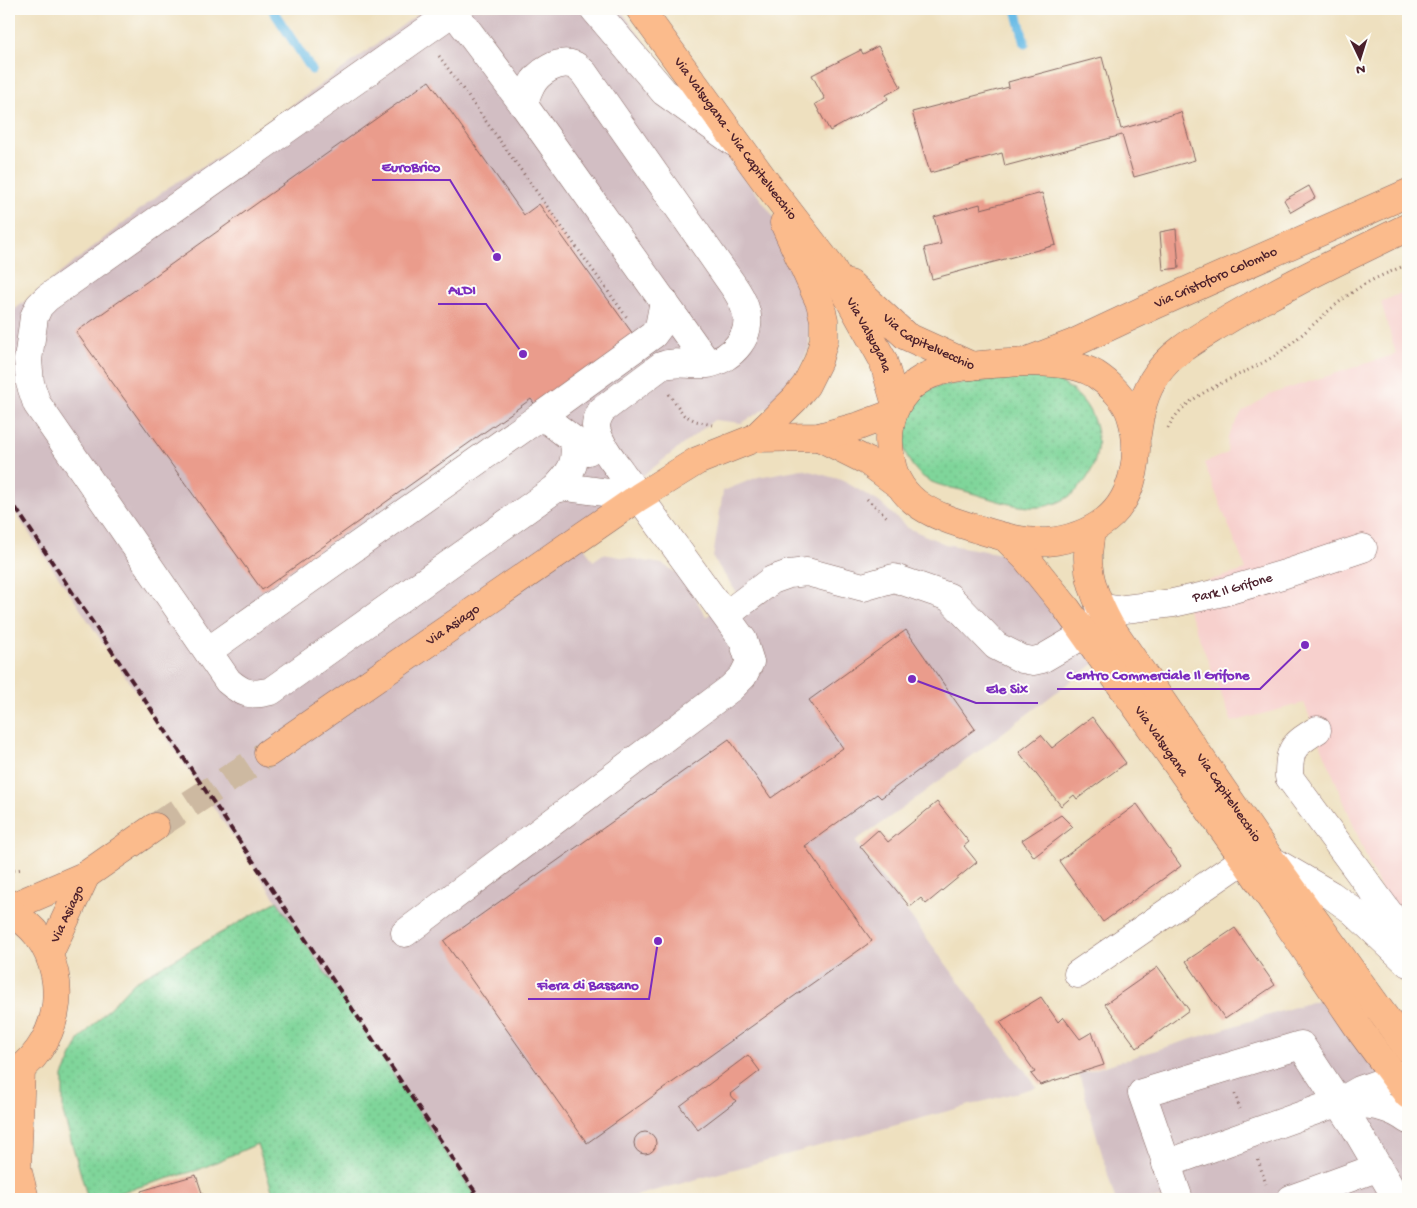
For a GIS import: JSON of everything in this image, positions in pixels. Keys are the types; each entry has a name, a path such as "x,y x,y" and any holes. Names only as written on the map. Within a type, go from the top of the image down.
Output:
{"main road":[{"name":"Via Valsugana - Via Capitelvecchio","path":"640,9 765,181 832,268"},
{"path":"755,438 795,399 806,385 818,361 824,340 824,320 820,303 765,181"},
{"name":"Via Cristoforo Colombo","path":"1025,362 1074,343 1154,305 1408,193"},
{"path":"1136,440 1140,411 1145,394 1157,373 1193,341 1300,280 1408,227"},
{"name":"Via Capitelvecchio","path":"832,268 906,336 972,366 1025,362 1074,366 1094,374 1111,386 1124,401 1131,415 1136,440 1135,463 1130,484 1122,503 1107,519 1092,530 1068,539 1046,542 1006,538"},
{"name":"Via Valsugana","path":"832,268 883,360 894,410 889,448 893,471 899,485 921,507 940,517 1006,538 1026,558 1260,856 1403,1082"},
{"path":"755,438 819,437 859,426 894,410 908,388 925,377 943,371 972,366"},
{"path":"819,437 867,461 899,485"},
{"name":"Via Asiago","path":"268,753 638,497 696,461 755,438"},
{"name":"Via Capitelvecchio","path":"1092,530 1088,556 1093,585 1099,607 1110,626 1260,856 1408,1049"},
{"name":"Via Asiago","path":"9,910 86,875 156,827"},
{"name":"Via Asiago","path":"49,954 86,875"},
{"name":"Via Asiago","path":"9,910 23,920 38,935 49,954 57,984 55,1017 43,1046 15,1074 13,1163 25,1199"}],"lane":[{"path":"594,9 664,92 743,149"},
{"path":"574,441 576,454 574,464 568,476 555,489 271,691 260,694 239,691 228,681 37,404 30,383 28,360 34,317 39,306 47,298 455,10 708,364"},
{"path":"405,933 731,688 743,676 750,662 743,640 620,472 598,434 596,426 597,418 601,411 661,366 669,362 708,364 722,359 736,348 744,337 747,325 746,309 732,284 584,73 574,65 562,64 552,66 539,75 531,84 523,104"},
{"path":"208,651 653,335 659,327 664,301"},
{"path":"538,418 549,421 574,441 620,472"},
{"path":"555,489 566,486 638,497"},
{"name":"Park Il Grifone","path":"1099,607 1117,610 1173,603 1223,592 1363,548"},
{"path":"726,615 772,580 789,574 807,572 863,587 894,578 949,597 996,646 1022,659 1042,660 1086,634"},
{"path":"1317,730 1300,741 1289,757 1289,777 1408,939"},
{"path":"1078,974 1260,856 1330,895 1352,910 1408,962"},
{"path":"1179,1199 1142,1093 1301,1045 1339,1102 1397,1199"},
{"path":"1166,1164 1339,1102 1360,1090 1403,1082"},
{"path":"1339,1102 1386,1107 1408,1120"},
{"path":"1300,1198 1379,1167"}],"path":[{"path":"434,49 630,322"},
{"path":"1166,435 1172,420 1187,405 1205,393 1276,355 1356,289 1408,264"},
{"path":"665,389 684,415 696,421 708,423"}],"shaded area":[{"path":"425,9 620,9 802,255 809,318 809,348 796,376 779,400 742,423 714,420 574,530 593,561 603,554 662,564 684,577 706,617 737,593 713,558 723,491 758,477 802,469 842,480 879,502 908,528 945,544 1020,557 1095,663 903,808 855,841 1037,1087 624,1199 477,1199 9,503 9,314 167,188 235,147"},
{"path":"1408,290 1408,943 1372,871 1304,703 1232,722 1180,589 1246,570 1204,463 1227,453 1228,436 1242,412 1271,394 1396,354 1381,302"},
{"path":"1330,996 1408,1108 1408,1199 1115,1199 1079,1074"}],"green space":[{"path":"1034,377 1060,382 1068,387 1083,401 1092,417 1097,434 1097,451 1092,468 1084,482 1072,494 1057,503 1039,507 1020,506 936,484 922,476 913,466 903,443 903,431 905,419 910,408 918,398 929,390 942,385"},
{"path":"277,901 477,1199 275,1199 257,1144 198,1170 97,1199 88,1199 63,1113 63,1076 79,1040 134,982"}],"building":[{"path":"878,46 901,87 886,95 888,99 830,131 815,104 825,99 812,75 861,50 863,54"},
{"path":"1102,57 1121,129 1181,112 1195,160 1134,177 1122,135 1005,166 1002,153 930,173 912,112 1009,87 1008,82"},
{"path":"429,81 524,215 539,204 638,341 540,412 531,399 262,590 76,332"},
{"path":"1309,186 1315,198 1291,212 1284,200"},
{"path":"1042,193 1056,245 932,279 924,248 941,244 934,217 980,204 981,209"},
{"path":"1176,229 1179,268 1163,270 1160,232"},
{"path":"906,630 975,729 881,798 877,794 805,846 872,941 587,1143 444,941 729,739 771,798 843,748 809,700"},
{"path":"1092,717 1126,763 1077,799 1074,795 1061,806 1019,752 1041,735 1052,748"},
{"path":"937,802 969,842 964,846 977,862 926,904 921,898 910,907 860,846 878,830 888,842"},
{"path":"1137,804 1181,866 1103,922 1059,861"},
{"path":"1061,815 1073,827 1034,857 1022,840"},
{"path":"1235,928 1275,985 1225,1019 1186,961"},
{"path":"1158,967 1189,1010 1137,1048 1105,1004"},
{"path":"1041,997 1058,1022 1063,1017 1080,1039 1092,1032 1104,1065 1040,1085 1031,1074 1035,1072 1000,1022"},
{"path":"748,1055 760,1071 730,1094 736,1101 698,1130 680,1106"},
{"path":"645,1132 653,1135 656,1143 653,1151 645,1154 637,1151 634,1143 637,1135"},
{"path":"196,1175 204,1199 143,1199 141,1191"}],"waterway":[{"path":"272,9 312,70"},
{"path":"1016,9 1025,44"}],"tunnel":[{"path":"155,827 268,753"}],"railway":[{"path":"9,498 480,1199"}],"place":[{"name":"EuroBrico","path":"497,257"},
{"name":"ALDI","path":"523,354"},
{"name":"Centro Commerciale Il Grifone","path":"1305,645"},
{"name":"Ele Six","path":"912,679"},
{"name":"Fiera di Bassano","path":"658,941"}]}
